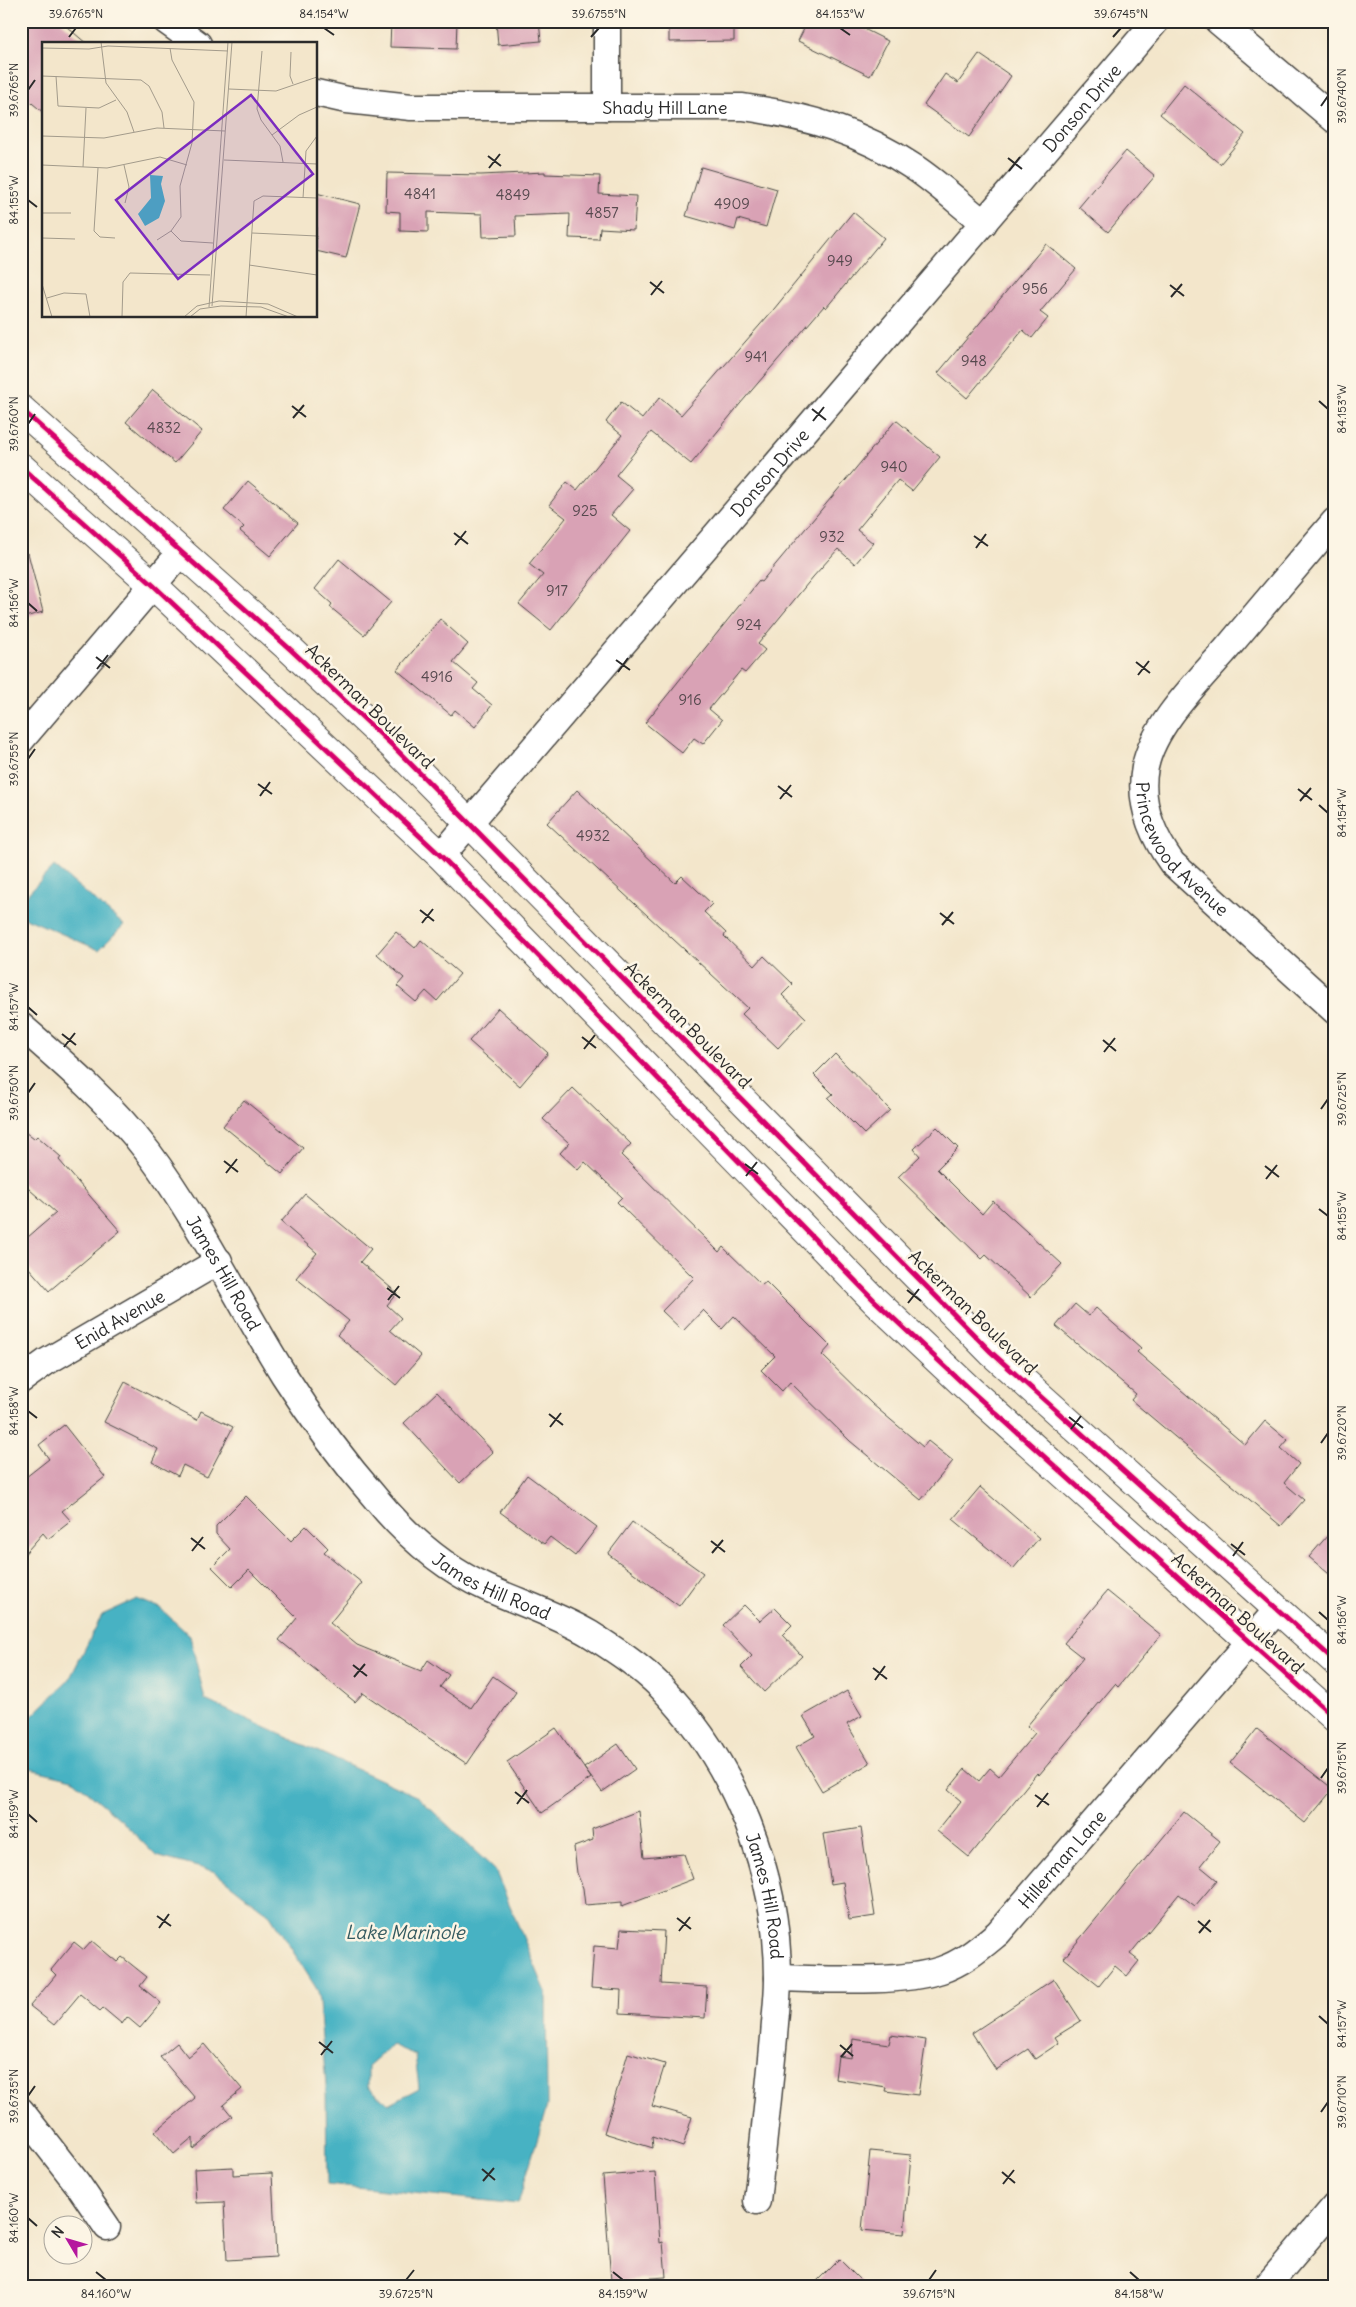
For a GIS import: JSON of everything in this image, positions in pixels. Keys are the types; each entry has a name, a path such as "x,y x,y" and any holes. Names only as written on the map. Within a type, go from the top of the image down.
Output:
{"street":[{"path":"166,21 195,42"},
{"path":"607,21 607,107"},
{"name":"Donson Drive","path":"441,856 1156,21"},
{"path":"1218,21 1335,120"},
{"name":"Shady Hill Lane","path":"318,93 346,100 411,107 743,107 790,113 835,127 877,145 916,168 984,223"},
{"name":"Ackerman Boulevard","path":"21,409 291,650 393,746 991,1352 1085,1434 1335,1661"},
{"name":"Ackerman Boulevard","path":"21,467 153,586 441,856 874,1300 978,1397 1335,1718"},
{"name":"Princewood Avenue","path":"1335,521 1176,708 1152,746 1145,768 1143,792 1147,816 1156,841 1172,863 1335,1011"},
{"path":"21,740 181,552"},
{"name":"James Hill Road","path":"21,1026 109,1107 146,1150 186,1208 219,1261 284,1374 327,1439 378,1502 415,1539 450,1566 483,1586 582,1630 623,1654 659,1686 689,1719 716,1759 741,1806 761,1861 772,1907 778,1978 757,2201"},
{"name":"Enid Avenue","path":"21,1380 46,1362 219,1261"},
{"name":"Hillerman Lane","path":"778,1978 914,1977 943,1970 969,1956 998,1933 1277,1610"},
{"path":"21,2111 66,2168 107,2227"},
{"path":"1267,2286 1335,2206"}],"water":[{"path":"54,866 124,925 99,950 21,916 21,901"},
{"name":"Lake Marinole","path":"137,1599 160,1608 190,1636 205,1700 418,1797 495,1870 546,1992 547,2106 518,2204 327,2184 326,2085 318,1991 270,1915 213,1871 156,1856 120,1819 73,1779 26,1768 21,1756 21,1734 32,1716 69,1680 102,1615","holes":["392,2045 415,2055 419,2088 389,2104 368,2087 368,2066"]}],"building":[{"path":"21,21 60,21 85,42 42,42 42,111 21,94"},
{"path":"391,21 457,21 456,49 390,47"},
{"path":"496,21 539,21 541,41 498,45"},
{"path":"669,21 734,21 734,41 669,42"},
{"path":"808,21 866,21 862,28 888,41 870,76 798,41"},
{"path":"979,54 1011,76 969,137 924,105 945,74 958,83"},
{"path":"1184,84 1245,134 1220,164 1160,114"},
{"path":"1126,151 1155,176 1108,232 1079,207"},
{"path":"701,167 777,189 766,227 738,219 735,230 686,216"},
{"path":"545,172 545,174 600,176 599,194 636,196 634,230 600,228 599,239 569,238 570,214 515,216 516,236 483,237 482,214 428,212 428,232 400,231 400,212 386,211 387,173 481,175"},
{"path":"318,194 360,204 346,258 318,251"},
{"path":"853,212 884,238 826,308 824,306 740,404 691,464 651,432 616,475 633,489 611,515 630,531 551,630 519,604 543,575 529,564 566,518 549,505 567,482 577,490 622,435 606,422 621,402 642,419 660,397 681,415 774,309"},
{"path":"1046,244 1076,269 1040,312 1048,318 1032,338 1023,330 967,398 938,373"},
{"path":"153,390 202,431 175,463 126,422"},
{"path":"896,420 940,457 912,491 898,480 857,530 873,543 855,564 838,549 813,577 758,644 765,650 745,673 741,670 709,709 722,720 703,744 694,738 682,753 645,723 759,581 761,582"},
{"path":"248,481 298,523 270,556 240,531 244,527 224,510"},
{"path":"28,553 43,612 21,618 21,554"},
{"path":"339,559 391,602 364,635 330,607 332,604 315,589"},
{"path":"440,619 468,644 453,662 478,683 473,689 492,705 475,727 455,710 451,715 397,670"},
{"path":"577,790 675,883 682,876 712,904 704,912 726,933 724,936 755,966 764,956 793,984 782,995 806,1018 778,1048 742,1014 748,1008 547,823"},
{"path":"396,932 415,948 421,940 460,974 437,1001 426,991 416,1002 397,986 404,978 377,954"},
{"path":"498,1008 548,1053 520,1086 469,1041"},
{"path":"835,1054 890,1110 864,1134 828,1098 833,1094 814,1075"},
{"path":"573,1088 631,1144 621,1155 719,1252 723,1247 762,1285 766,1282 830,1346 822,1355 872,1404 923,1447 928,1441 953,1461 921,1500 850,1441 790,1382 782,1391 761,1370 775,1356 734,1316 722,1329 703,1310 683,1331 662,1311 694,1278 617,1202 622,1197 585,1162 578,1170 560,1153 569,1143 543,1119"},
{"path":"244,1100 303,1148 282,1174 223,1126"},
{"path":"937,1127 958,1148 937,1169 982,1214 993,1201 1062,1264 1031,1297 986,1255 982,1259 898,1177 920,1156 914,1149"},
{"path":"21,1129 34,1139 37,1136 61,1157 59,1160 120,1231 49,1291 21,1259 21,1243 56,1213 21,1182"},
{"path":"305,1194 371,1249 360,1262 397,1293 387,1305 401,1318 390,1330 421,1356 396,1385 337,1335 349,1321 296,1278 317,1253 281,1222"},
{"path":"1075,1304 1089,1316 1096,1308 1141,1348 1137,1352 1245,1445 1265,1421 1288,1440 1281,1448 1299,1464 1284,1483 1304,1500 1281,1526 1131,1400 1136,1394 1056,1326"},
{"path":"125,1382 197,1420 201,1411 233,1427 207,1477 183,1465 178,1476 152,1462 158,1449 104,1422"},
{"path":"437,1392 493,1452 460,1483 404,1423"},
{"path":"64,1425 105,1477 62,1511 71,1521 48,1539 43,1533 21,1558 21,1481 49,1459 39,1445"},
{"path":"527,1475 597,1527 575,1556 550,1537 544,1544 500,1512"},
{"path":"980,1487 1039,1538 1013,1569 953,1519"},
{"path":"246,1496 291,1541 306,1526 328,1548 324,1552 362,1583 330,1623 357,1645 421,1671 428,1660 449,1675 440,1687 471,1708 493,1676 516,1692 467,1764 363,1693 355,1702 279,1640 297,1618 249,1570 232,1587 212,1567 230,1549 216,1534 216,1526"},
{"path":"632,1522 703,1573 679,1606 608,1554"},
{"path":"1335,1527 1335,1579 1309,1557"},
{"path":"1107,1591 1161,1635 1118,1687 1115,1684 1039,1775 1037,1773 969,1857 937,1831 961,1801 948,1790 965,1769 979,1781 990,1768 999,1776 1035,1733 1027,1726 1083,1658 1064,1643"},
{"path":"744,1605 760,1621 775,1608 792,1625 782,1635 802,1656 764,1692 741,1667 752,1656 723,1625"},
{"path":"847,1691 862,1716 847,1724 870,1763 822,1791 796,1747 815,1736 803,1716"},
{"path":"556,1728 591,1778 542,1813 507,1762"},
{"path":"1257,1729 1333,1789 1305,1823 1230,1763"},
{"path":"618,1744 635,1769 602,1792 584,1768"},
{"path":"639,1811 644,1858 684,1854 693,1879 622,1906 622,1902 585,1905 583,1888 577,1873 574,1847 593,1840 592,1829"},
{"path":"1184,1812 1220,1841 1200,1866 1217,1880 1195,1906 1179,1894 1130,1954 1139,1961 1127,1976 1115,1966 1099,1986 1064,1958"},
{"path":"861,1828 875,1916 849,1920 843,1882 831,1884 823,1834"},
{"path":"621,1929 664,1931 661,1984 707,1987 705,2018 620,2013 621,1990 591,1988 594,1946 619,1948"},
{"path":"92,1941 117,1962 122,1957 147,1977 140,1986 161,2003 140,2028 127,2017 122,2024 103,2008 100,2011 80,1994 54,2025 30,2006 56,1975 51,1970 74,1942 84,1950"},
{"path":"1054,1979 1081,2021 1055,2037 1059,2043 1035,2059 1028,2049 996,2070 972,2033"},
{"path":"891,2035 926,2040 918,2095 885,2091 886,2087 835,2079 838,2056 851,2058 853,2039 889,2044"},
{"path":"177,2043 188,2057 204,2044 242,2089 223,2105 232,2116 193,2149 193,2138 174,2154 155,2132 195,2098 160,2057"},
{"path":"628,2053 665,2064 652,2106 692,2117 683,2147 652,2137 653,2148 604,2133"},
{"path":"870,2151 911,2155 904,2234 862,2230"},
{"path":"233,2167 233,2175 272,2173 276,2257 227,2260 224,2202 196,2203 194,2169"},
{"path":"655,2172 660,2243 663,2242 666,2277 611,2281 603,2176"},
{"path":"839,2259 866,2286 812,2286"}],"cycle path":[{"path":"21,409 291,650 393,746 991,1352 1335,1661"},
{"path":"21,467 153,585 441,856 874,1300 970,1390 1335,1718"}]}
